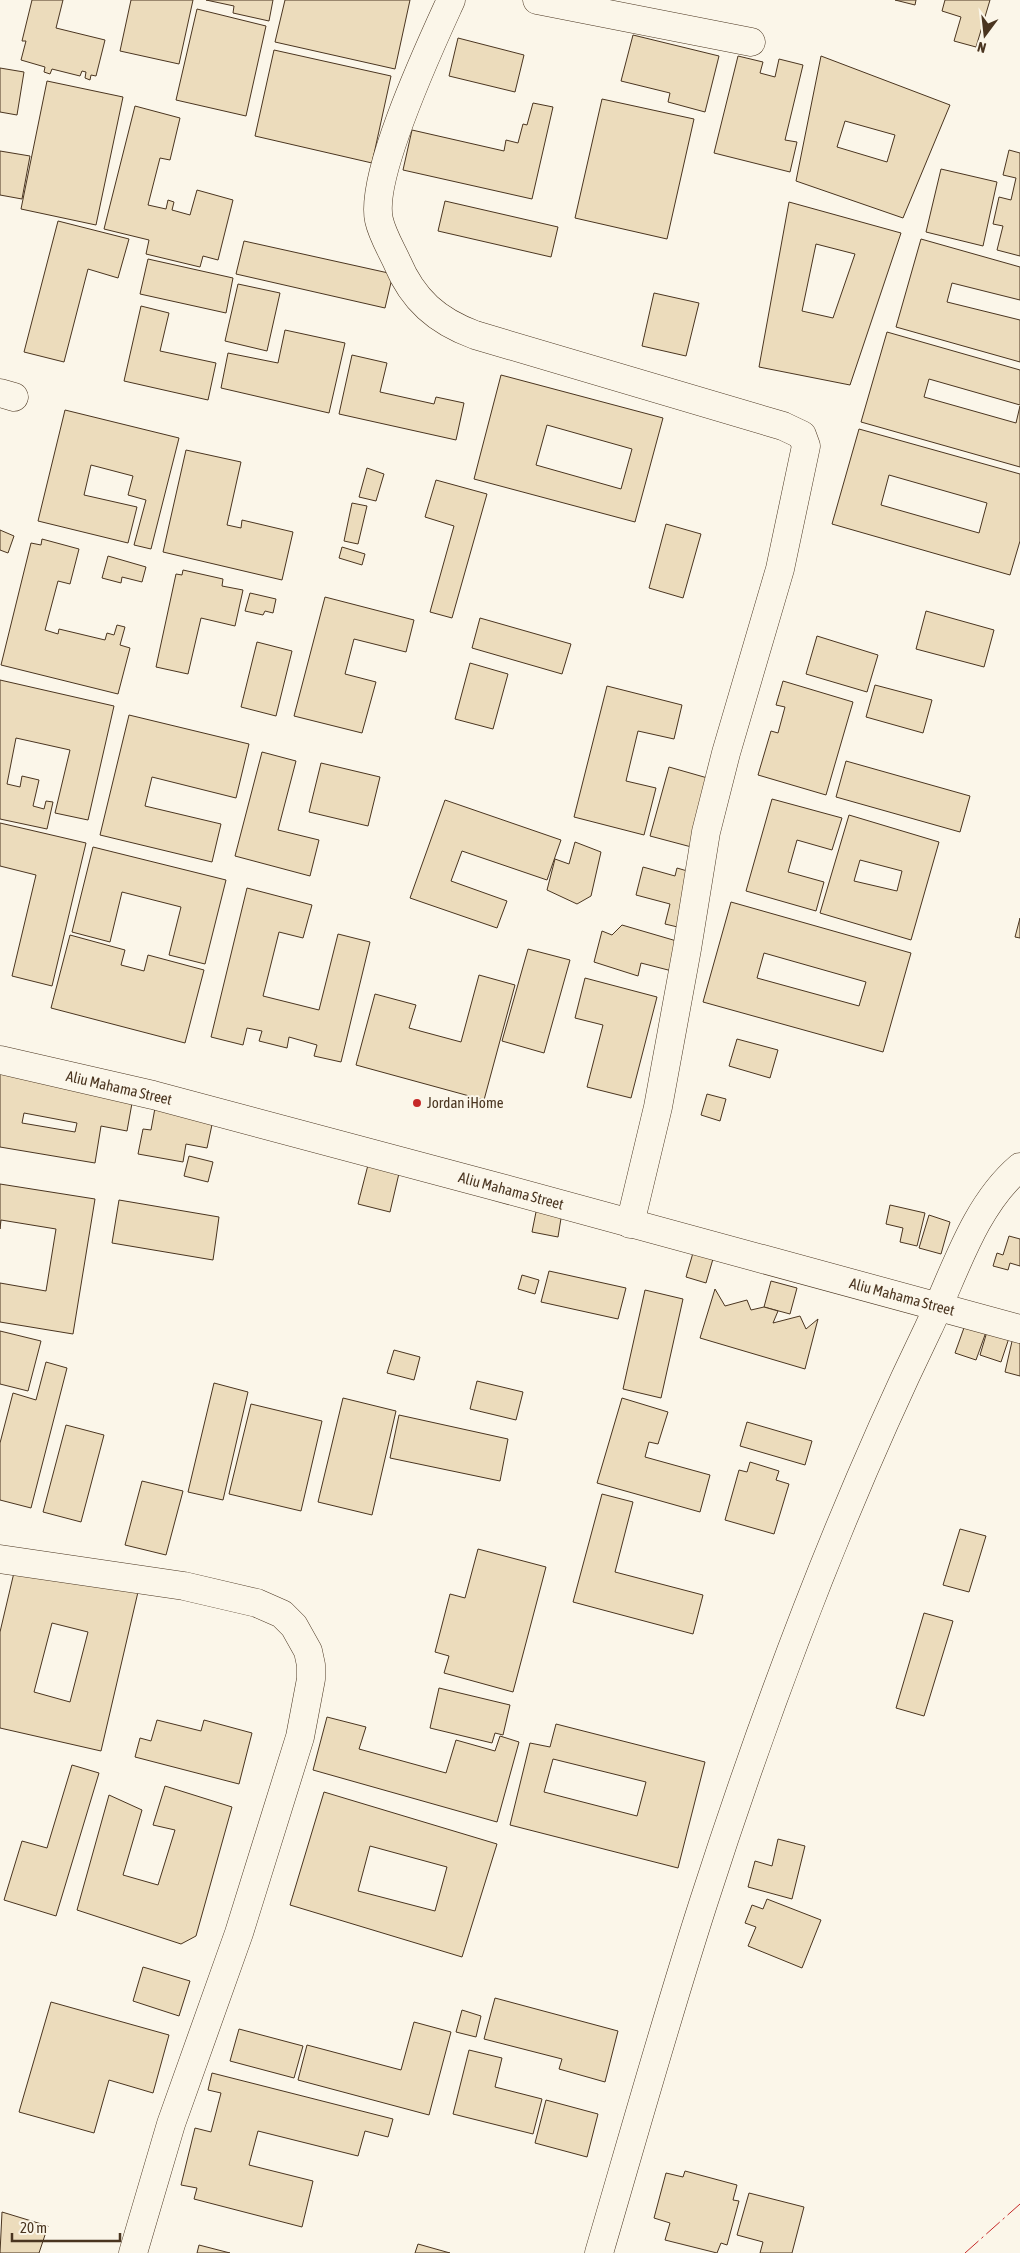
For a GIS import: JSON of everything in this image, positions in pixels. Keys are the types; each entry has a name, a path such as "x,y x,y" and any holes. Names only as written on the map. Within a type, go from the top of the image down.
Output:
{"street":[{"path":"451,0 408,100 388,155 379,193 379,219 405,282 425,307 454,327 475,335 783,426 802,435 806,446 780,569 726,753 706,832 688,949 658,1106 630,1224"},
{"path":"537,0 751,42"},
{"name":"Aliu Mahama Street","path":"0,1060 152,1095 1020,1329"},
{"path":"599,2253 702,1907 768,1714 842,1519 974,1227 992,1199 1020,1167"},
{"path":"0,1559 184,1586 257,1603 282,1614 294,1626 308,1651 311,1665 311,1679 300,1737 239,1933 171,2124 133,2253"}],"building":[{"path":"32,0 63,0 56,28 105,40 96,76 91,75 90,80 85,78 86,72 82,71 80,76 52,69 50,74 44,72 45,67 21,60 26,41 22,41"},
{"path":"131,0 193,0 179,64 120,51"},
{"path":"206,0 273,0 269,21 233,13 234,6"},
{"path":"285,0 410,0 395,69 275,42"},
{"path":"895,0 916,0 915,5"},
{"path":"945,0 990,0 976,47 954,41 961,17 942,11"},
{"path":"197,9 266,26 246,116 176,100"},
{"path":"633,35 719,56 705,112 668,102 670,93 621,81"},
{"path":"458,38 524,55 515,92 449,76"},
{"path":"274,50 391,76 372,163 255,136"},
{"path":"738,56 763,62 760,73 775,77 779,59 803,65 785,140 797,142 790,172 714,153"},
{"path":"821,56 950,105 903,218 796,181","holes":["845,121 895,135 887,162 837,147"]},
{"path":"0,68 24,72 17,115 0,112"},
{"path":"47,81 123,97 96,225 21,209"},
{"path":"602,99 694,119 667,239 575,218"},
{"path":"533,103 553,107 532,199 403,170 412,130 504,151 506,140 518,143 523,124 527,125"},
{"path":"135,106 180,118 170,160 160,158 148,205 166,209 168,200 174,202 172,210 190,215 197,190 233,200 218,260 203,256 200,267 146,254 149,240 104,229"},
{"path":"1009,150 1020,153 1020,256 997,250 1003,226 993,224 999,197 1011,200 1016,178 1003,175"},
{"path":"0,151 30,156 22,199 0,195"},
{"path":"941,169 997,182 983,246 926,232"},
{"path":"445,201 558,227 551,257 438,231"},
{"path":"789,202 901,233 850,385 759,367","holes":["816,244 855,254 833,318 802,311"]},
{"path":"58,221 129,239 118,278 88,269 64,362 24,352"},
{"path":"921,239 1020,267 1020,300 952,283 947,302 1020,320 1020,362 896,327"},
{"path":"244,241 393,274 385,308 236,274"},
{"path":"148,259 233,278 226,313 140,294"},
{"path":"238,284 280,293 267,351 225,341"},
{"path":"654,293 699,303 686,356 642,346"},
{"path":"141,306 169,313 160,351 216,363 208,400 124,381"},
{"path":"285,330 345,343 329,413 221,388 228,353 278,363"},
{"path":"887,332 1020,370 1020,405 929,379 924,397 1016,423 1020,406 1020,467 861,422"},
{"path":"352,355 387,363 380,392 434,404 436,397 464,403 456,440 339,414"},
{"path":"501,375 663,418 635,522 474,479","holes":["547,425 632,449 621,489 536,465"]},
{"path":"65,410 179,438 151,549 134,545 146,500 128,495 133,476 91,465 84,495 137,507 128,543 38,521"},
{"path":"859,429 1020,474 1020,541 1010,575 832,524","holes":["889,475 987,503 979,533 881,505"]},
{"path":"186,450 241,462 227,525 241,528 242,520 293,532 282,580 163,552"},
{"path":"367,468 384,474 376,501 359,497"},
{"path":"436,480 487,494 452,618 430,612 454,526 425,517"},
{"path":"352,503 367,506 358,544 344,541"},
{"path":"666,524 701,534 683,598 649,588"},
{"path":"0,530 14,536 8,553 0,550"},
{"path":"42,539 79,549 70,584 58,581 45,630 58,634 59,629 105,640 107,633 114,635 117,625 125,627 120,645 130,648 118,694 1,665 31,543 41,545"},
{"path":"342,547 365,554 362,565 339,558"},
{"path":"108,556 146,567 142,582 122,577 121,583 102,578"},
{"path":"183,570 223,579 222,586 243,590 235,626 201,618 188,674 156,667 176,574 182,575"},
{"path":"250,593 276,599 273,613 265,611 263,615 245,611"},
{"path":"325,597 414,620 406,652 354,639 345,674 376,682 362,733 294,716"},
{"path":"926,611 994,630 984,667 916,649"},
{"path":"480,618 571,644 562,674 472,648"},
{"path":"817,636 878,655 867,692 806,674"},
{"path":"257,642 292,651 276,716 241,707"},
{"path":"470,663 508,674 493,729 455,719"},
{"path":"0,680 114,706 88,820 55,813 70,750 16,738 7,784 20,787 22,776 39,780 33,806 44,809 46,801 53,802 47,829 0,819"},
{"path":"783,681 853,702 826,795 758,775 771,731 778,733 785,707 776,705"},
{"path":"875,685 932,700 923,733 866,717"},
{"path":"607,686 682,705 674,739 638,731 626,781 656,788 644,835 574,817"},
{"path":"129,715 249,744 236,798 152,777 145,806 221,824 212,862 100,835"},
{"path":"262,752 296,761 278,830 319,840 310,876 235,856"},
{"path":"846,761 970,796 960,832 836,797"},
{"path":"321,763 380,777 368,826 309,812"},
{"path":"669,767 718,781 699,849 650,836"},
{"path":"772,799 842,818 832,850 797,840 788,872 824,882 816,911 746,891"},
{"path":"445,800 561,840 547,880 462,851 451,881 507,901 497,928 410,898"},
{"path":"849,815 939,842 911,940 820,913","holes":["860,860 902,871 897,891 854,881"]},
{"path":"0,823 86,843 52,986 12,976 36,875 0,866"},
{"path":"575,842 601,852 591,896 577,904 547,890 555,859 569,864"},
{"path":"93,847 226,880 205,964 169,955 181,907 122,892 110,942 72,932"},
{"path":"643,867 675,876 677,868 701,875 686,929 665,924 670,904 636,895"},
{"path":"247,888 312,905 303,938 279,932 263,996 319,1010 338,934 370,942 341,1062 314,1056 317,1045 289,1037 287,1048 259,1041 262,1031 247,1028 243,1045 211,1037"},
{"path":"731,902 911,953 883,1052 703,1002","holes":["764,953 866,982 859,1006 757,978"]},
{"path":"1020,918 1020,938 1015,937"},
{"path":"622,925 680,942 672,971 641,963 638,976 594,962 602,931 612,935"},
{"path":"70,935 125,950 121,965 144,971 148,955 204,970 185,1043 51,1008"},
{"path":"528,949 570,960 544,1053 502,1041"},
{"path":"479,975 515,985 484,1100 356,1065 375,994 416,1005 409,1028 461,1042"},
{"path":"585,978 657,997 631,1098 587,1087 603,1025 575,1018"},
{"path":"737,1039 778,1050 770,1078 729,1066"},
{"path":"0,1068 134,1092 127,1131 101,1126 95,1163 0,1147","holes":["24,1113 77,1123 75,1132 22,1123"]},
{"path":"707,1094 726,1099 720,1121 701,1115"},
{"path":"155,1108 213,1120 207,1148 186,1144 183,1162 138,1154 143,1129 151,1130"},
{"path":"189,1156 213,1162 208,1182 184,1176"},
{"path":"369,1161 400,1169 390,1212 358,1204"},
{"path":"0,1184 95,1199 73,1334 0,1322 0,1283 46,1291 56,1229 1,1220 0,1229"},
{"path":"119,1200 219,1217 213,1260 112,1243"},
{"path":"538,1202 563,1206 558,1237 532,1232"},
{"path":"890,1205 925,1213 917,1246 900,1242 903,1228 886,1224"},
{"path":"929,1215 950,1222 941,1254 919,1248"},
{"path":"1009,1236 1020,1239 1020,1266 1010,1263 1008,1270 993,1266 997,1253 1003,1255"},
{"path":"695,1246 715,1252 706,1283 686,1277"},
{"path":"549,1271 626,1288 618,1319 541,1302"},
{"path":"522,1275 539,1280 535,1294 518,1289"},
{"path":"771,1281 797,1288 790,1314 764,1307"},
{"path":"715,1289 725,1306 747,1300 751,1310 764,1307 778,1311 773,1323 800,1316 806,1329 818,1319 805,1369 700,1338"},
{"path":"645,1290 683,1299 661,1398 623,1389"},
{"path":"965,1325 986,1332 976,1360 955,1353"},
{"path":"989,1325 1011,1332 1001,1362 980,1355"},
{"path":"0,1331 41,1341 28,1391 0,1384"},
{"path":"1013,1337 1020,1339 1020,1376 1005,1372"},
{"path":"394,1350 420,1357 414,1380 387,1373"},
{"path":"46,1362 67,1368 31,1508 0,1500 0,1443 13,1393 36,1400"},
{"path":"477,1381 523,1392 516,1420 470,1409"},
{"path":"214,1383 248,1392 223,1500 188,1492"},
{"path":"343,1398 396,1411 372,1515 318,1502"},
{"path":"622,1398 668,1412 658,1444 649,1442 645,1457 710,1475 700,1512 597,1483"},
{"path":"251,1404 322,1421 301,1511 229,1494"},
{"path":"399,1415 508,1439 500,1481 390,1458"},
{"path":"747,1422 812,1441 805,1465 740,1446"},
{"path":"66,1425 104,1435 81,1522 43,1512"},
{"path":"750,1462 779,1471 776,1480 789,1484 774,1534 725,1520 739,1470 747,1472"},
{"path":"142,1481 183,1491 166,1555 125,1545"},
{"path":"602,1494 633,1502 615,1572 703,1595 693,1634 573,1602"},
{"path":"960,1529 986,1536 969,1592 943,1585"},
{"path":"478,1549 546,1567 513,1692 444,1673 449,1656 435,1652 450,1594 465,1598"},
{"path":"16,1564 138,1592 101,1751 0,1728 0,1632","holes":["52,1623 88,1632 70,1702 34,1692"]},
{"path":"924,1613 953,1621 924,1716 896,1708"},
{"path":"439,1688 510,1705 503,1735 495,1733 492,1743 430,1728"},
{"path":"327,1717 366,1727 359,1749 446,1773 456,1740 495,1751 500,1736 519,1742 497,1822 313,1770"},
{"path":"157,1720 201,1731 204,1720 252,1733 239,1784 135,1757 140,1738 151,1741"},
{"path":"556,1724 705,1762 678,1868 510,1825 530,1743 550,1747","holes":["553,1759 646,1782 637,1816 544,1792"]},
{"path":"72,1765 99,1773 56,1916 4,1900 22,1841 47,1848"},
{"path":"165,1786 232,1807 196,1936 181,1944 77,1910 109,1795 142,1810 123,1875 158,1885 175,1830 153,1825"},
{"path":"324,1792 497,1844 462,1957 290,1905","holes":["370,1846 447,1867 435,1911 358,1891"]},
{"path":"778,1839 805,1846 792,1899 748,1887 755,1861 772,1866"},
{"path":"767,1899 821,1920 802,1968 748,1946 756,1927 745,1923 752,1905 763,1909"},
{"path":"143,1967 190,1981 179,2016 133,2001"},
{"path":"495,1998 618,2031 605,2082 559,2069 562,2059 484,2039"},
{"path":"51,2002 169,2035 153,2093 109,2080 94,2133 19,2112"},
{"path":"462,2010 481,2016 476,2037 456,2032"},
{"path":"414,2022 451,2032 429,2115 298,2080 307,2045 401,2070"},
{"path":"239,2029 303,2046 294,2078 230,2061"},
{"path":"469,2050 502,2058 495,2087 542,2099 533,2134 453,2114"},
{"path":"212,2073 393,2119 388,2137 365,2131 358,2156 258,2131 249,2165 313,2181 302,2227 194,2199 197,2188 181,2185 195,2128 211,2132 221,2093 208,2090"},
{"path":"546,2100 598,2114 587,2157 535,2143"},
{"path":"685,2171 737,2185 733,2200 739,2201 727,2245 721,2243 717,2253 665,2240 670,2223 654,2218 666,2173 683,2177"},
{"path":"749,2193 804,2207 792,2253 760,2253 763,2242 737,2235"},
{"path":"2,2212 48,2226 39,2253 0,2253"},
{"path":"418,2244 450,2253 415,2253"},
{"path":"199,2245 230,2253 197,2253"}],"power":[{"path":"965,2253 1020,2204"}],"place":[{"name":"Jordan iHome","path":"417,1103"}]}
